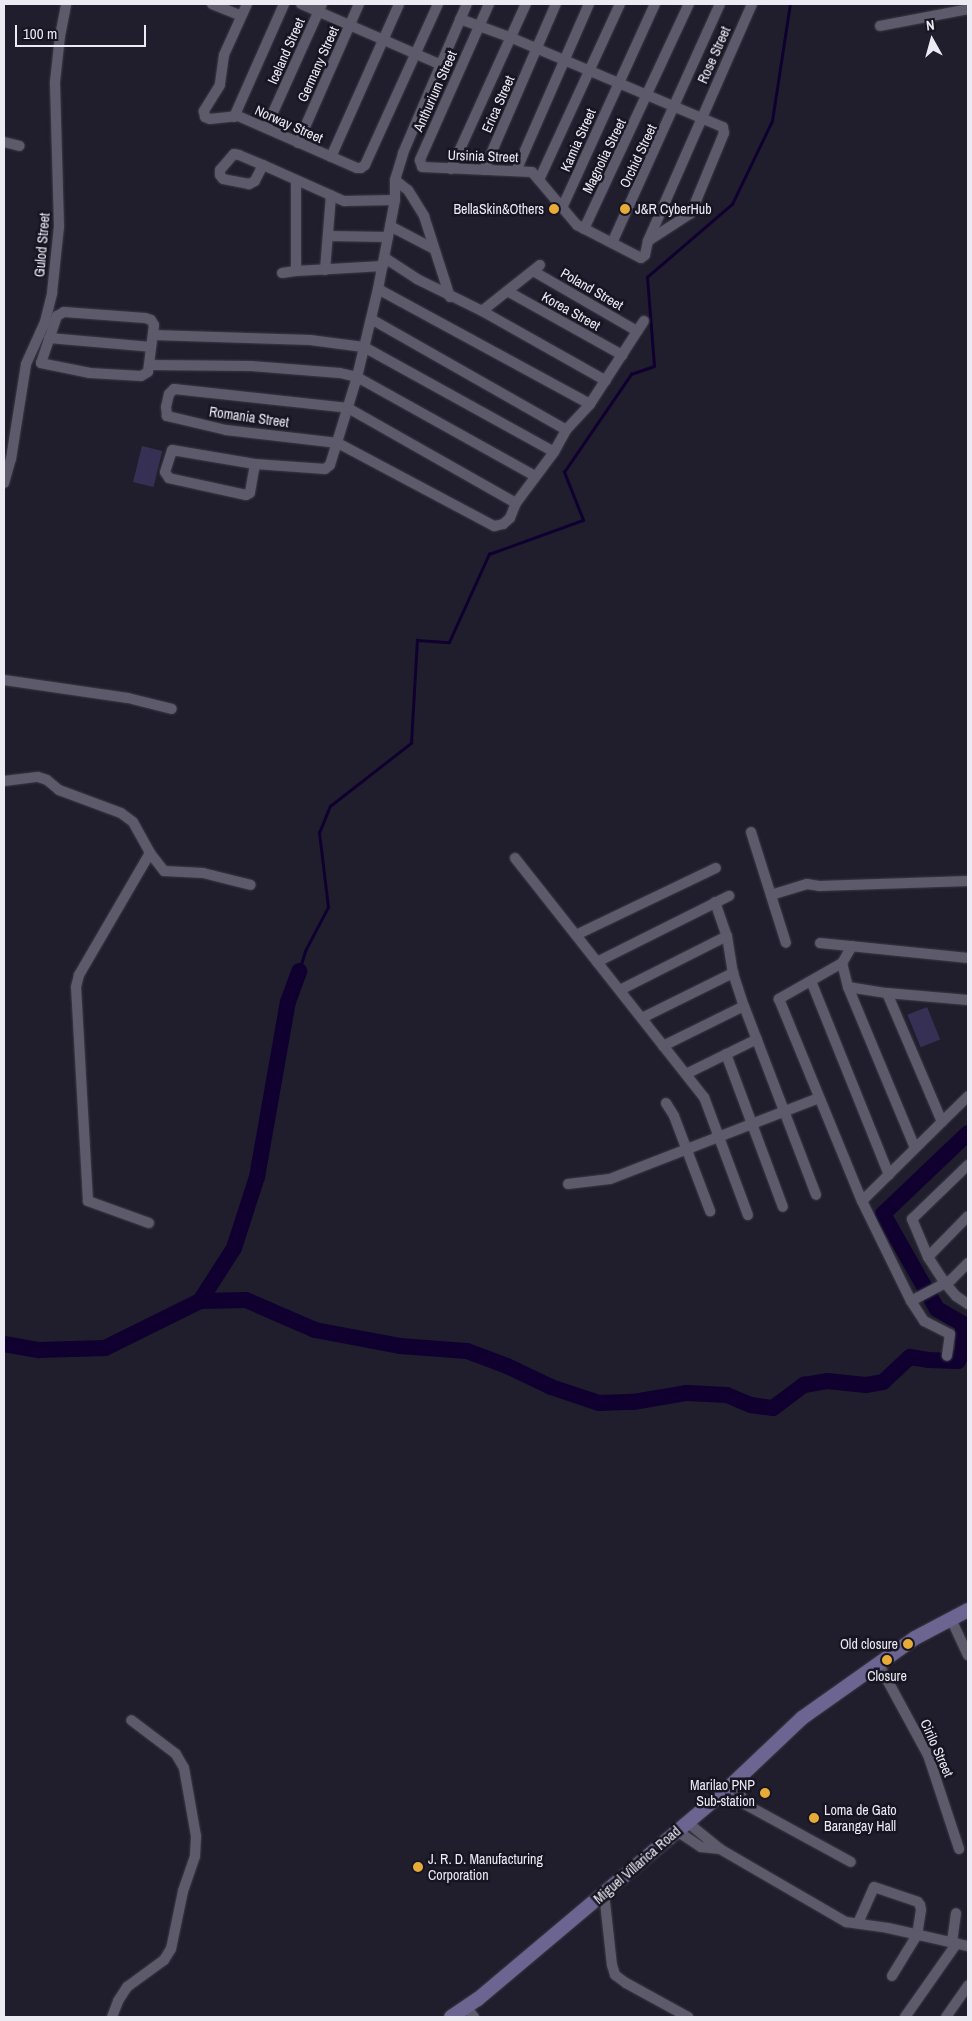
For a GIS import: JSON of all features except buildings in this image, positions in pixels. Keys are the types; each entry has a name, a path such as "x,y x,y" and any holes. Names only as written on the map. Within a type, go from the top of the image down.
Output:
{"main road":[{"name":"Miguel Villarica Road","path":"451,2017 470,2012 604,1892 728,1789 802,1718 915,1638 968,1610"}],"street":[{"name":"Gulod Street","path":"4,483 11,459 26,364 45,322 52,293 59,226 55,82 66,4"},
{"path":"212,4 241,16 247,4"},
{"path":"234,116 284,4"},
{"path":"301,4 320,8 383,41 441,65"},
{"name":"Germany Street","path":"298,143 359,4"},
{"path":"332,157 399,4"},
{"path":"416,55 438,4"},
{"path":"255,464 250,493 246,495 169,478 165,472 172,450 255,464 325,470 330,465 357,377 371,319 384,262 394,200 395,180 403,153 467,4"},
{"name":"Anthurium Street","path":"422,167 420,160 489,4"},
{"path":"451,169 526,4"},
{"name":"Erica Street","path":"484,170 556,4"},
{"path":"516,171 589,4"},
{"path":"539,180 591,71 620,4"},
{"name":"Kamia Street","path":"562,208 656,4"},
{"name":"Magnolia Street","path":"584,229 648,96 689,4"},
{"name":"Orchid Street","path":"612,243 720,4"},
{"name":"Rose Street","path":"648,241 752,4"},
{"name":"Iceland Street","path":"266,128 320,8"},
{"path":"880,26 968,9"},
{"name":"Norway Street","path":"241,16 224,55 220,85 204,111 204,117 210,119 238,116 298,143 362,168 416,55"},
{"path":"460,20 537,48 723,127 724,133 691,213 648,241"},
{"path":"4,142 20,146"},
{"path":"263,165 344,201 394,200"},
{"name":"Ursinia Street","path":"422,167 532,172 577,225 641,258 645,255 648,241"},
{"path":"296,180 296,271"},
{"path":"395,180 408,190 424,216 450,297"},
{"path":"325,270 331,195"},
{"path":"390,226 434,249"},
{"path":"328,236 388,237"},
{"path":"282,272 325,270 384,262 450,297 482,311 606,381"},
{"name":"Poland Street","path":"507,292 536,268 637,331"},
{"path":"378,289 590,404"},
{"path":"482,311 507,292"},
{"name":"Korea Street","path":"507,292 622,355"},
{"path":"64,312 145,318 154,326 153,336 148,372 141,376 90,373 41,363 57,316 64,312"},
{"path":"371,319 566,430"},
{"path":"338,443 494,526 503,524 510,518 516,503 554,452 566,430 590,404 606,381 644,321"},
{"path":"153,336 310,340 364,347 554,452"},
{"path":"49,338 151,347"},
{"path":"150,365 251,366 340,373 357,377 535,476"},
{"name":"Romania Street","path":"338,443 226,430 167,416 166,406 169,394 174,389 348,408"},
{"path":"348,408 516,503"},
{"path":"4,680 128,698 172,708"},
{"path":"4,781 38,776 47,780 59,790 121,813 133,822 150,853 164,870 203,873 251,885"},
{"path":"750,832 786,943"},
{"path":"149,1223 88,1201 76,987 79,974 150,853"},
{"path":"515,858 704,1098 748,1215"},
{"path":"576,935 716,868"},
{"path":"771,895 807,884 820,886 968,881"},
{"path":"597,962 729,896"},
{"path":"715,902 728,936 733,973 744,1006 816,1195"},
{"path":"620,990 728,936"},
{"path":"820,942 968,958"},
{"path":"852,946 842,963 780,999 862,1202 911,1301 924,1321 950,1334 947,1356"},
{"path":"842,963 848,987 916,1148"},
{"path":"642,1018 733,973"},
{"path":"811,981 889,1175"},
{"path":"848,987 887,993 968,1000"},
{"path":"887,993 942,1122"},
{"path":"664,1046 744,1006"},
{"path":"686,1074 757,1039"},
{"path":"726,1054 783,1207"},
{"path":"862,1202 968,1096"},
{"path":"568,1184 610,1179 820,1098"},
{"path":"666,1103 674,1116 710,1211"},
{"path":"968,1165 912,1220 928,1257 945,1283 956,1296 968,1304"},
{"path":"928,1257 968,1216"},
{"path":"911,1301 945,1283 968,1263"},
{"path":"951,1618 968,1655"},
{"name":"Cirilo Street","path":"878,1663 928,1755 959,1849"},
{"path":"112,2017 118,2001 127,1987 164,1960 171,1949 183,1890 196,1856 196,1836 184,1768 176,1754 131,1720"},
{"path":"728,1789 741,1796 741,1802 851,1862"},
{"path":"682,1826 846,1922 858,1922 968,1946"},
{"path":"858,1922 872,1887 876,1886 918,1902 921,1910 917,1935 892,1976"},
{"path":"604,1892 612,1965 615,1975 688,2017"},
{"path":"905,2017 954,1943 956,1913"},
{"path":"946,2017 968,1985"}],"shaded area":[{"path":"142,446 162,451 153,487 133,482"},
{"path":"927,1007 940,1039 921,1047 908,1015"}],"waterway":[{"path":"299,971 305,951 328,907 319,833 330,806 411,743 417,640 449,642 489,554 583,520 564,472 631,374 654,366 647,277 732,204 772,121 790,4"},
{"path":"4,1344 39,1350 105,1348 200,1301 234,1248 257,1177 288,1002 299,971"},
{"path":"200,1301 246,1300 315,1330 400,1346 467,1351 507,1366 551,1387 599,1403 633,1402 687,1393 727,1395 751,1405 773,1408 804,1385 827,1381 866,1385 883,1382 910,1357 958,1361 963,1350 963,1324 937,1309 883,1214 968,1133"}],"place":[{"name":"BellaSkin&Others","path":"554,209"},
{"name":"J&R CyberHub","path":"625,209"},
{"name":"Old closure","path":"908,1644"},
{"name":"Closure","path":"887,1660"},
{"name":"Marilao PNP Sub-station","path":"765,1793"},
{"name":"Loma de Gato Barangay Hall","path":"814,1818"},
{"name":"J. R. D. Manufacturing Corporation","path":"418,1867"}]}
